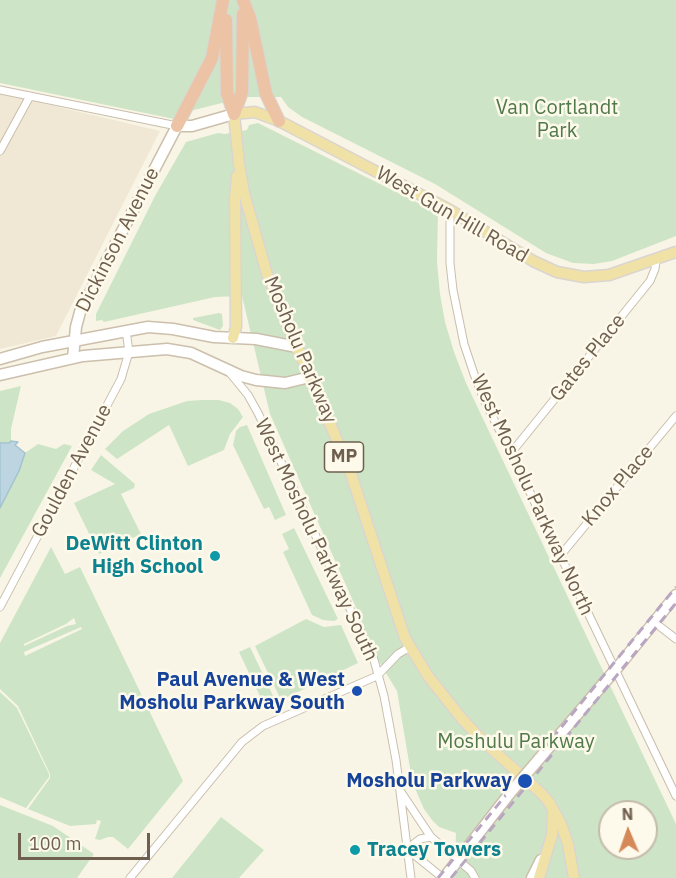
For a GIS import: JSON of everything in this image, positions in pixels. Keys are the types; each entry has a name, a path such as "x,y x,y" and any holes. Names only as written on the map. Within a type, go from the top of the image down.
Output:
{"highway":[{"name":"Mosholu Parkway","path":"223,0 227,93 234,114"},
{"path":"177,126 212,58 217,42 223,0"},
{"name":"Mosholu Parkway","path":"234,114 242,92 242,0"},
{"path":"242,0 250,18 266,94 279,121"}],"main road":[{"name":"West Gun Hill Road","path":"234,114 255,112 279,121 450,210 533,261 557,272 575,276 601,276 623,272 676,252"},
{"path":"177,126 192,126 234,114"},
{"name":"Mosholu Parkway","path":"234,114 244,193 267,274 357,490 394,609 410,647 428,676 462,719 491,749 542,793 553,808 568,844 574,878"},
{"name":"Dickinson Avenue","path":"74,358 77,320 82,308 177,126"},
{"path":"233,338 236,327 235,198 239,164"},
{"path":"0,359 75,340 126,330 158,327 214,337 256,339 297,347"},
{"path":"0,375 74,358 167,349 207,359 248,378 271,382 291,382 310,377"},
{"path":"444,878 510,793 676,596"},
{"path":"539,878 550,844 553,808"},
{"path":"532,878 550,844"}],"street":[{"path":"0,90 177,126"},
{"path":"0,151 30,96"},
{"name":"West Mosholu Parkway North","path":"450,210 450,263 458,315 464,344 485,402 512,453 676,796"},
{"name":"Gates Place","path":"512,453 650,281 656,260"},
{"name":"Goulden Avenue","path":"0,607 118,385 129,352 126,330"},
{"name":"West Mosholu Parkway South","path":"227,369 248,395 263,423 374,660 384,696 400,790 411,878"},
{"name":"Knox Place","path":"560,556 676,416"},
{"path":"654,622 676,639"},
{"path":"130,878 242,742 263,726 377,676 398,654 410,647"},
{"name":"West Mosholu Parkway South","path":"400,790 431,837 459,859 475,878"},
{"path":"431,837 420,839 407,849 444,878"}],"shaded area":[{"path":"0,93 160,131 56,336 0,349"}],"green space":[{"name":"Van Cortlandt Park","path":"0,0 676,0 676,236 612,261 594,264 573,263 546,253 435,184 302,117 288,107 281,97 246,97 194,110 174,119 0,83"},
{"name":"Moshulu Parkway","path":"258,123 438,213 437,262 440,294 454,352 466,383 676,824 676,878 454,878 456,833 439,827 432,820 417,793 412,780 397,691 356,617 357,610 270,414 242,296 215,297 104,322 96,321 96,314 155,196 186,142 218,133 247,130 249,125"},
{"path":"222,314 223,326 220,330 193,320 193,318"},
{"path":"21,386 11,429 11,441 0,443 0,391"},
{"path":"219,400 230,403 243,417 230,434 224,450 188,466 169,425 117,459 105,449 123,431 149,414 187,401"},
{"path":"247,425 286,515 275,520 269,507 264,509 233,445 236,431"},
{"path":"38,444 56,449 64,444 72,446 0,578 0,508 19,471 25,453"},
{"path":"101,455 135,484 134,488 121,494 141,534 99,554 74,503 115,484 91,470"},
{"path":"294,528 338,619 334,621 323,620 312,615 283,552 289,549 282,534"},
{"path":"51,547 65,574 80,567 183,781 128,849 113,837 95,839 101,821 97,820 96,824 70,826 28,809 50,778 50,774 18,706 0,689 0,643","holes":["74,618 76,624 24,646 24,644","81,627 82,629 25,656 24,652"]},
{"path":"306,619 324,627 341,625 358,663 281,700 255,646"},
{"path":"250,647 276,702 265,707 239,652"},
{"path":"0,692 17,708 49,774 26,808 0,797"},
{"path":"0,805 53,826 94,854 77,878 0,878"},
{"path":"221,817 264,850 239,878 172,878"}],"water":[{"path":"18,442 15,445 25,453 19,471 0,508 0,443"}],"railway":[{"path":"438,878 676,587"},
{"path":"451,878 676,603"}],"place":[{"name":"DeWitt Clinton High School","path":"215,556"},
{"name":"Paul Avenue & West Mosholu Parkway South","path":"357,691"},
{"name":"Mosholu Parkway","path":"525,781"},
{"name":"Tracey Towers","path":"355,850"}]}
